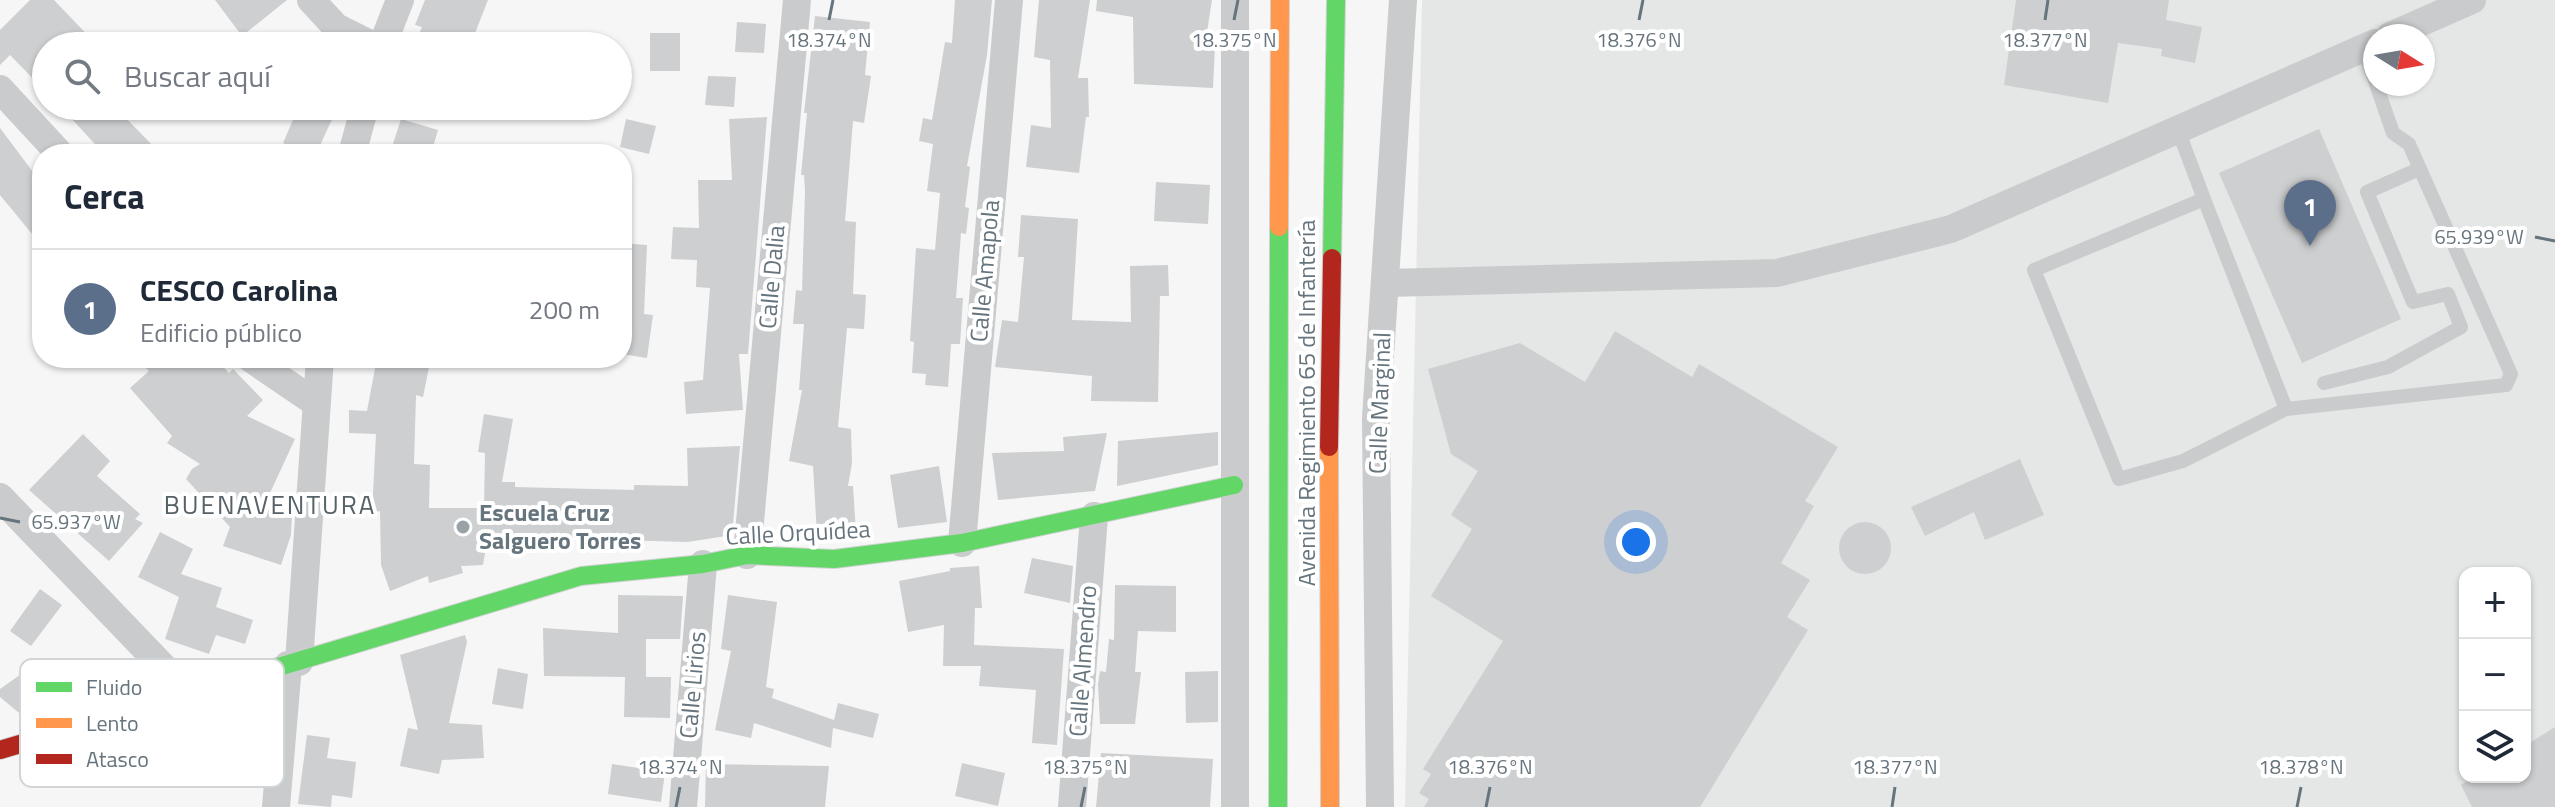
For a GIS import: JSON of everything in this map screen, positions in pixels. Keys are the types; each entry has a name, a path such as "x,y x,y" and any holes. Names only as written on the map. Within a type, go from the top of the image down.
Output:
{"main road":[{"name":"Avenida Regimiento 65 de Infantería","path":"1278,807 1280,0"},
{"name":"Avenida Regimiento 65 de Infantería","path":"1330,807 1329,466 1336,0"},
{"name":"Calle Orquídea","path":"284,666 581,576 703,564 747,555 834,559 962,543 1234,485"},
{"name":"Calle Orquídea","path":"0,750 20,744"}],"street":[{"path":"311,0 336,27 346,32"},
{"path":"387,32 400,0"},
{"name":"Calle Dalia","path":"747,555 797,0"},
{"name":"Calle Amapola","path":"962,543 1009,0"},
{"path":"1235,0 1235,807"},
{"name":"Calle Marginal","path":"1380,807 1376,418 1403,0"},
{"path":"2417,24 2472,0"},
{"path":"1386,283 1777,273 1951,229 2363,48"},
{"path":"0,89 51,144"},
{"path":"355,144 361,120"},
{"path":"265,368 316,403"},
{"path":"284,743 294,663 319,368"},
{"path":"0,497 155,659"},
{"name":"Calle Almendro","path":"1072,807 1094,516"},
{"name":"Calle Lirios","path":"683,807 703,564"},
{"path":"276,807 278,787"}],"lane":[{"path":"2204,199 2034,270 2119,479 2183,461 2286,409 2506,385 2511,374 2409,144 2393,133 2380,96"},
{"path":"2178,130 2286,409"},
{"path":"2324,383 2388,367 2461,327 2448,294 2413,302 2367,192 2419,169"}],"shaded area":[{"path":"1422,0 2555,0 2555,807 1405,807"}],"building":[{"path":"30,0 54,0 85,32 32,32 32,78 10,55 0,65 0,30"},
{"path":"215,0 287,0 247,32 239,32"},
{"path":"425,0 488,0 475,32 420,32 422,27 415,25"},
{"path":"955,0 992,0 987,55 967,166 970,167 965,207 969,208 966,234 961,233 956,298 963,298 960,344 951,344 948,387 925,385 926,374 912,373 914,342 910,341 916,248 935,250 940,193 927,191 933,144 919,141 923,118 932,120 945,42 952,43"},
{"path":"1039,0 1090,0 1078,78 1088,78 1089,117 1086,117 1079,173 1026,167 1031,125 1051,128 1050,60 1034,57"},
{"path":"1097,0 1212,0 1205,45 1215,45 1213,88 1134,84 1133,17 1096,11"},
{"path":"2016,0 2169,0 2166,20 2202,27 2195,63 2161,56 2162,49 2118,43 2108,103 2004,85"},
{"path":"815,16 870,22 865,75 871,76 864,123 853,121 845,221 856,222 853,294 866,295 864,329 847,328 838,427 851,429 852,463 848,486 853,486 856,533 833,536 817,535 813,466 789,461 802,390 799,390 804,324 793,324 796,290 802,291 805,191 804,175 801,175 807,113 804,113"},
{"path":"737,22 766,24 764,53 735,52"},
{"path":"650,33 680,33 680,71 650,71"},
{"path":"708,76 736,77 734,107 705,105"},
{"path":"767,117 748,354 739,354 743,410 686,414 684,382 703,380 710,288 696,287 697,260 671,259 673,227 699,228 698,180 732,180 729,119"},
{"path":"73,120 128,120 151,144 95,144"},
{"path":"293,120 332,120 321,144 283,143"},
{"path":"401,120 438,130 434,144 393,144"},
{"path":"626,120 656,126 649,154 632,150 632,144 621,144"},
{"path":"0,128 32,171 32,234 0,195"},
{"path":"2319,129 2401,319 2302,363 2219,173"},
{"path":"1156,182 1210,185 1208,224 1154,221"},
{"path":"1021,215 1078,219 1072,320 1131,322 1130,266 1168,265 1169,296 1160,296 1158,402 1091,401 1092,376 995,367 1002,320 1018,322 1024,257 1018,257"},
{"path":"632,244 647,245 644,314 653,315 647,358 632,356"},
{"path":"1615,331 1692,377 1699,364 1838,447 1805,501 1814,506 1781,563 1810,580 1787,617 1808,630 1700,807 1424,807 1429,799 1419,793 1431,774 1423,769 1503,641 1431,596 1472,529 1451,515 1478,471 1451,454 1428,369 1520,343 1585,382"},
{"path":"146,368 224,368 229,373 233,369 263,400 247,416 295,439 264,506 292,515 291,535 281,565 223,546 230,527 186,479 192,469 200,464 167,443 172,436 130,388 149,371"},
{"path":"375,368 429,368 423,397 416,395 414,464 430,465 429,508 484,508 485,453 478,452 484,414 513,419 502,482 515,482 515,487 634,490 634,485 688,486 687,448 740,446 732,535 688,542 514,537 514,547 487,542 483,565 461,566 463,573 429,583 428,576 390,591 381,565 380,511 372,513 376,434 349,433 349,410 367,411"},
{"path":"1218,432 1218,465 1117,486 1118,441"},
{"path":"1107,433 1095,491 998,500 992,453 1064,451 1063,437"},
{"path":"83,434 110,461 97,476 140,514 135,519 143,523 109,561 29,490"},
{"path":"2020,459 2044,515 1985,540 1974,512 1925,536 1911,507"},
{"path":"939,466 947,522 898,528 890,475"},
{"path":"1865,522 1884,529 1891,548 1884,567 1865,574 1846,567 1839,548 1846,529"},
{"path":"160,532 193,549 181,574 222,588 216,607 253,620 245,644 216,635 209,654 165,639 179,597 138,577"},
{"path":"1032,558 1073,566 1070,603 1024,593"},
{"path":"979,566 982,608 975,608 974,645 1064,649 1057,745 1032,743 1036,690 979,686 981,666 943,666 944,625 908,632 899,581 950,571 950,568"},
{"path":"1115,585 1176,586 1176,632 1138,631 1135,672 1141,672 1135,724 1100,724 1098,684 1100,671 1106,672 1109,639 1114,640"},
{"path":"40,589 62,605 31,646 10,631"},
{"path":"618,595 683,596 680,639 646,639 646,677 671,677 670,718 624,717 625,677 544,676 543,628 618,633"},
{"path":"728,595 777,602 766,687 774,689 772,698 834,720 838,703 879,714 873,738 833,728 831,748 754,723 751,738 715,730 731,651 721,649"},
{"path":"465,635 467,642 449,723 482,725 484,758 442,760 439,774 400,766 408,728 418,730 400,655"},
{"path":"498,668 528,674 523,709 492,704"},
{"path":"1218,671 1218,722 1186,723 1185,672"},
{"path":"20,675 20,714 0,697 0,689"},
{"path":"2555,727 2555,807 2472,807 2461,785 2464,783 2531,783 2531,742"},
{"path":"307,735 330,738 327,758 356,762 352,798 332,795 331,807 298,804"},
{"path":"1101,753 1213,759 1210,807 1096,807"},
{"path":"962,763 1005,773 998,806 955,796"},
{"path":"612,764 665,772 661,802 608,794"},
{"path":"706,764 829,766 825,807 705,807"}],"traffic: fast":[{"path":"1332,258 1336,0"},
{"path":"1278,807 1279,227"},
{"path":"284,665 581,576 703,564 747,555 834,559 962,543 1234,485"}],"traffic: slow":[{"path":"1279,227 1280,0"},
{"path":"1329,447 1330,807"}],"traffic: jam":[{"path":"1329,447 1332,258"},
{"path":"0,750 20,744"}],"place":[{"name":"CESCO Carolina","path":"2310,246"},
{"name":"Escuela Cruz Salguero Torres","path":"463,527"}],"district":[{"name":"BUENAVENTURA","path":"270,505"}]}
